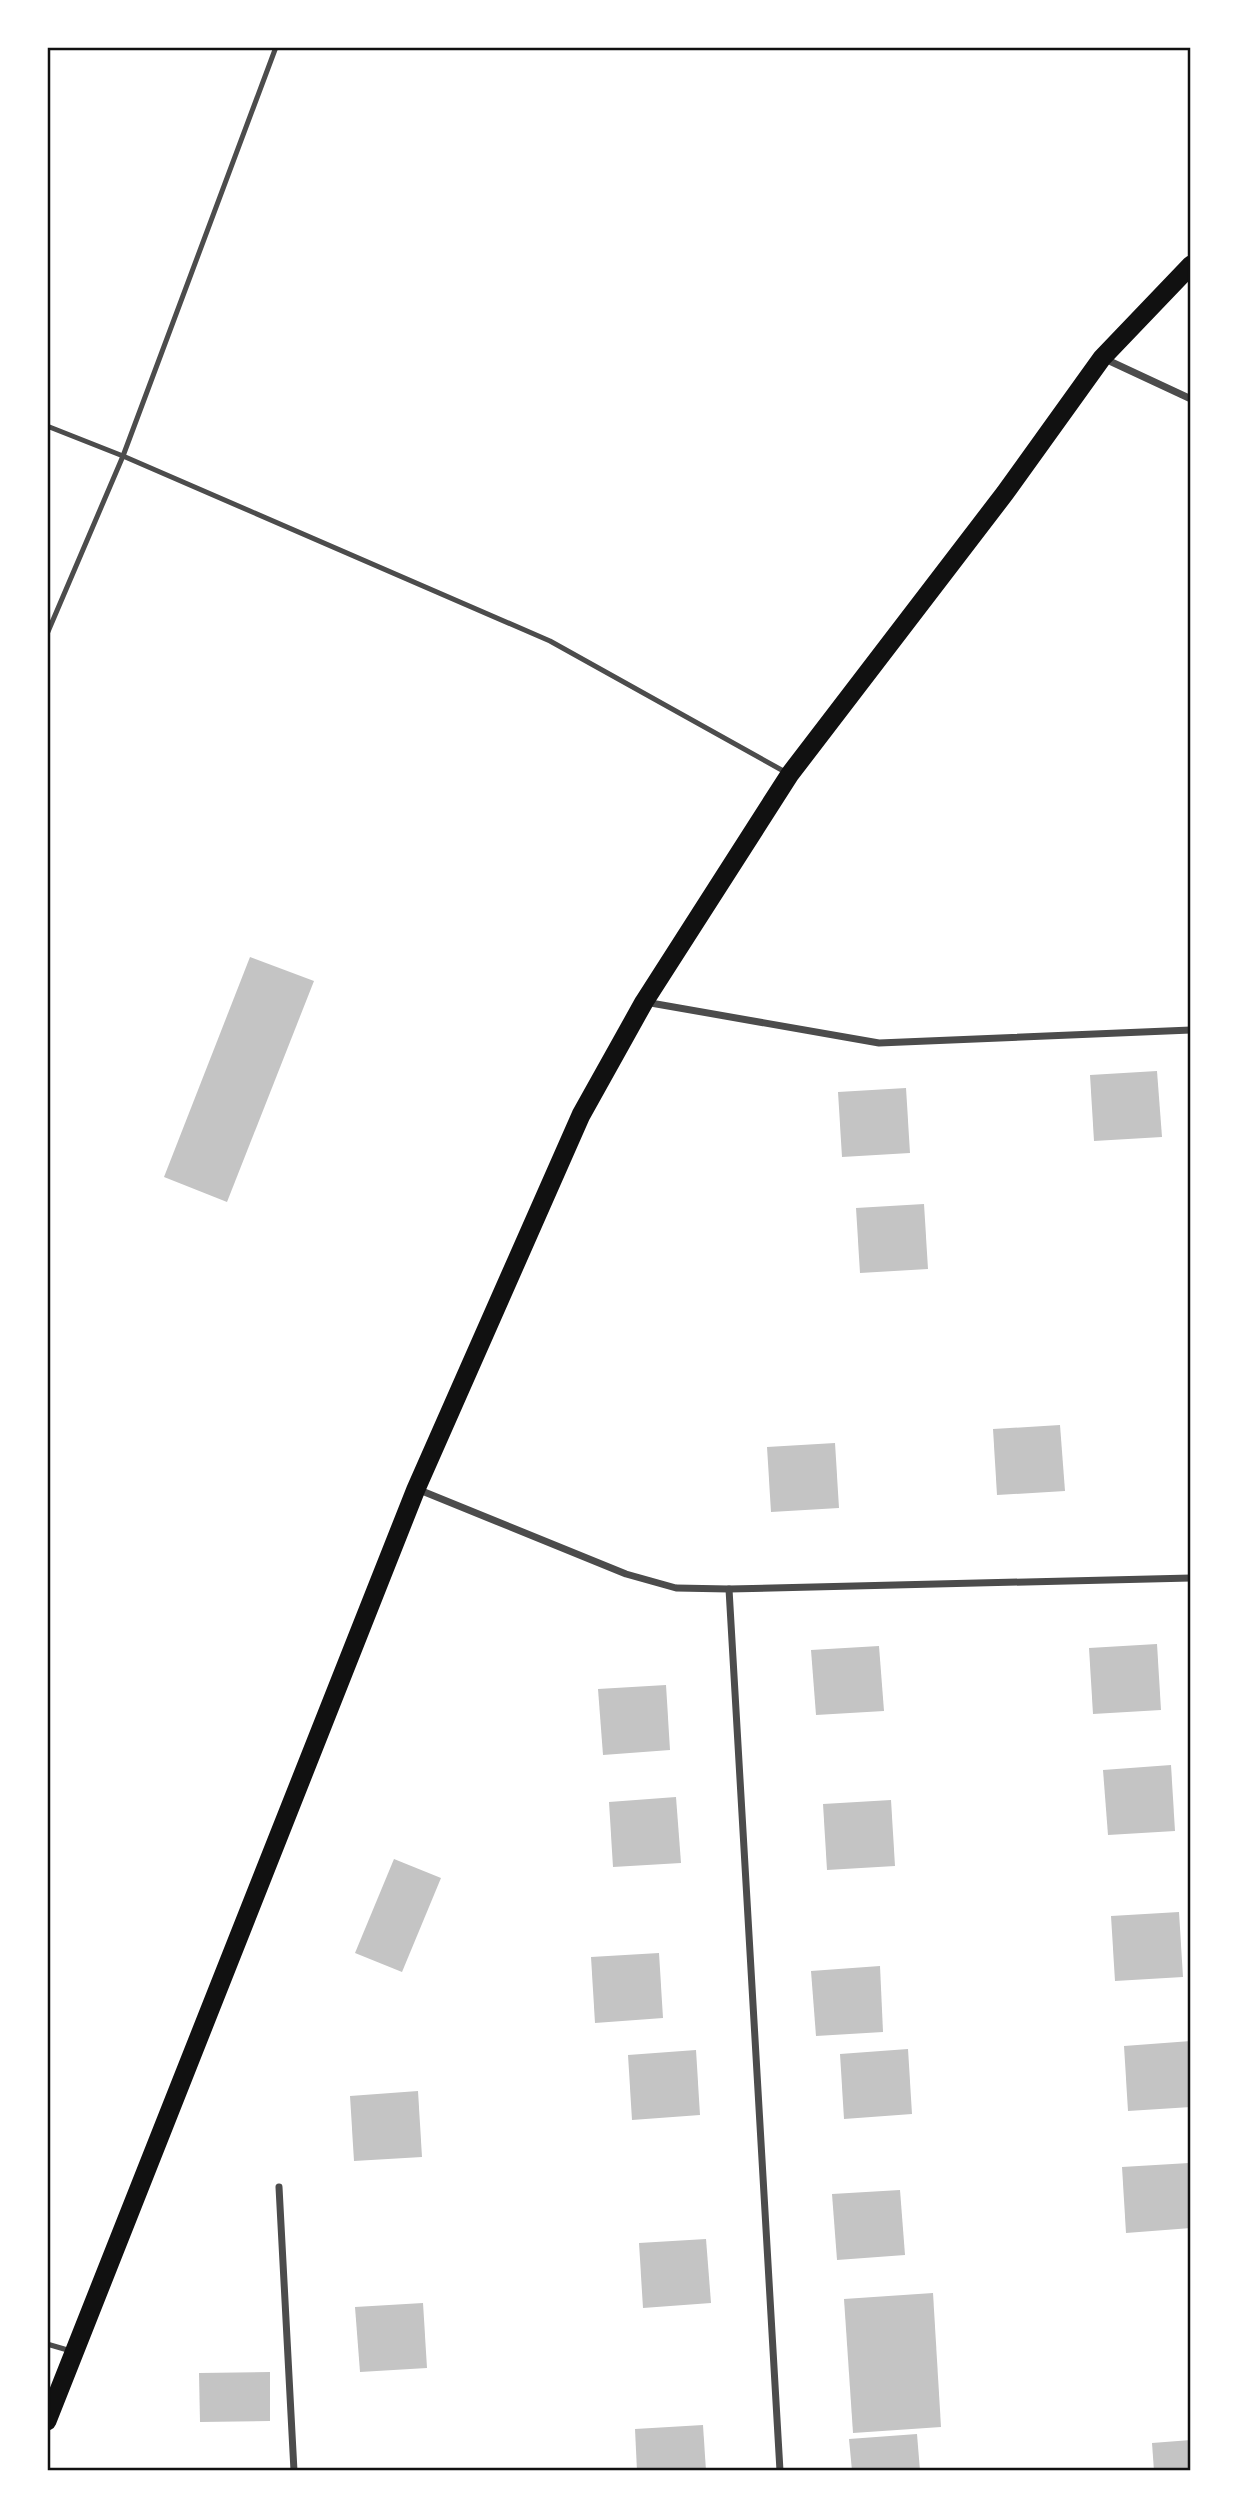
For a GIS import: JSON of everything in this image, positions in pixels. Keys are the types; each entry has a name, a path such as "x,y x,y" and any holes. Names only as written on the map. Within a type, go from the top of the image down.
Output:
{"highway":[{"path":"47,2421 416,1489 581,1115 644,1002 790,774 1005,493 1102,358 1191,265"}],"street":[{"path":"1102,358 1191,400"},
{"path":"644,1002 879,1043 1191,1030"},
{"path":"416,1489 626,1574 676,1588 1191,1578"},
{"path":"729,1589 780,2471"},
{"path":"279,2187 294,2471"}],"lane":[{"path":"47,634 123,456 276,47"},
{"path":"47,426 123,456 550,641 790,774"},
{"path":"47,2344 74,2353"}],"building":[{"path":"250,957 314,981 227,1202 164,1177"},
{"path":"1157,1071 1162,1137 1094,1141 1090,1075"},
{"path":"906,1088 910,1153 842,1157 838,1092"},
{"path":"924,1204 928,1269 860,1273 856,1208"},
{"path":"1060,1425 1065,1491 997,1495 993,1429"},
{"path":"835,1443 839,1508 771,1512 767,1447"},
{"path":"1157,1644 1161,1710 1093,1714 1089,1648"},
{"path":"879,1646 884,1711 816,1715 811,1650"},
{"path":"666,1685 670,1750 603,1755 598,1689"},
{"path":"1171,1765 1175,1831 1108,1835 1103,1770"},
{"path":"676,1797 681,1863 613,1867 609,1802"},
{"path":"891,1800 895,1866 827,1870 823,1804"},
{"path":"394,1859 441,1878 402,1972 355,1953"},
{"path":"1179,1912 1183,1977 1115,1981 1111,1916"},
{"path":"659,1953 663,2018 595,2023 591,1957"},
{"path":"880,1966 883,2032 816,2036 811,1971"},
{"path":"1191,2041 1191,2107 1128,2111 1124,2046"},
{"path":"908,2049 912,2114 844,2119 840,2054"},
{"path":"696,2050 700,2115 632,2120 628,2055"},
{"path":"418,2091 422,2157 354,2161 350,2096"},
{"path":"1189,2163 1191,2228 1126,2233 1122,2167"},
{"path":"900,2190 905,2255 837,2260 832,2194"},
{"path":"706,2239 711,2303 643,2308 639,2243"},
{"path":"933,2293 941,2427 853,2433 844,2299"},
{"path":"423,2303 427,2368 360,2372 355,2307"},
{"path":"270,2372 270,2421 200,2422 199,2373"},
{"path":"703,2425 706,2471 637,2471 635,2429"},
{"path":"917,2434 920,2471 852,2471 849,2439"},
{"path":"1191,2440 1191,2471 1154,2471 1152,2443"}]}
